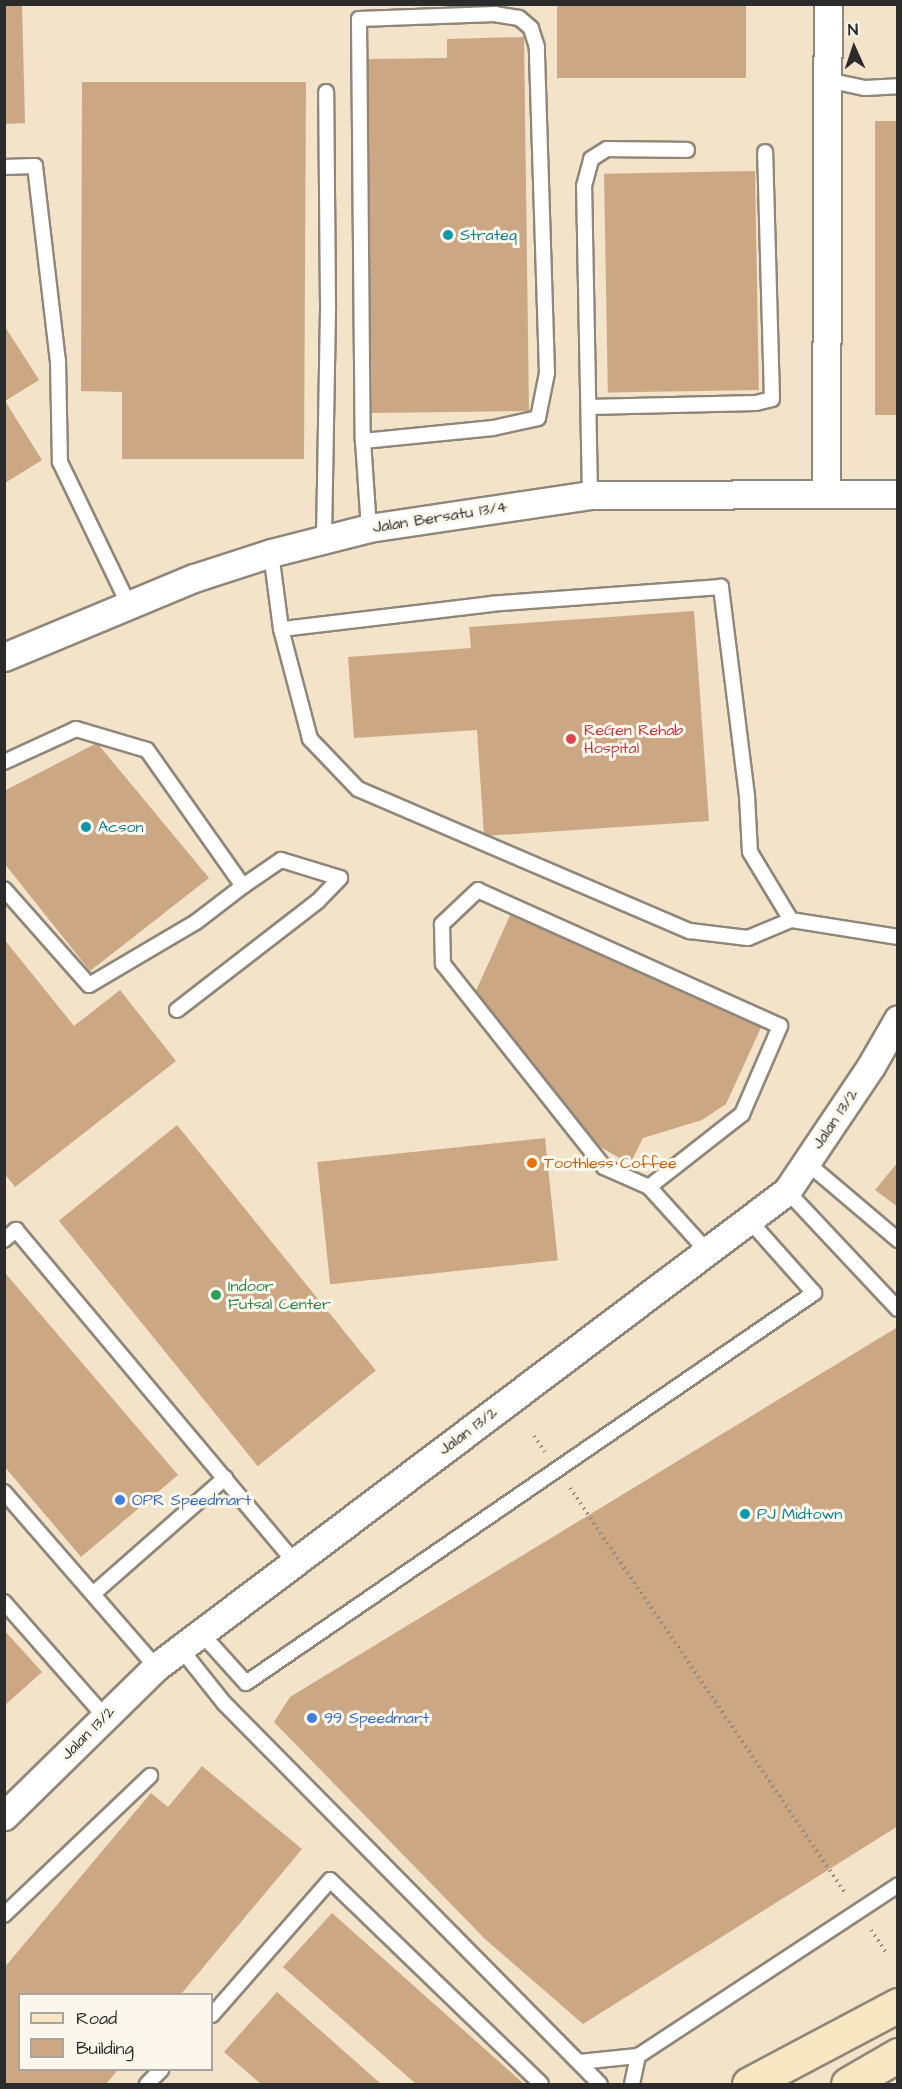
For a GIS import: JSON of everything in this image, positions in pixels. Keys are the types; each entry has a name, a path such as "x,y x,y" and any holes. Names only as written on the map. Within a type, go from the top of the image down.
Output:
{"main road":[{"path":"749,2085 897,2005"},
{"path":"848,2085 897,2055"}],"street":[{"path":"826,493 828,4"},
{"name":"Jalan Bersatu 13/4","path":"7,652 128,603 271,553 369,528 590,495 897,494"},
{"name":"Jalan 13/2","path":"4,1816 156,1667 787,1191 871,1066 897,1019"}],"lane":[{"path":"363,441 493,428 538,418 547,373 537,48 531,28 519,18 495,14 359,19 363,441 369,528"},
{"path":"828,80 865,88 897,86"},
{"path":"324,539 328,304 326,92"},
{"path":"590,495 584,186 591,159 607,149 687,150"},
{"path":"589,407 756,403 772,399 765,152"},
{"path":"4,167 35,166 58,361 60,462 128,603"},
{"path":"271,553 281,628 310,739 357,789 690,931 748,938 791,920 897,937"},
{"path":"281,628 492,604 722,587 747,796 750,852 791,920"},
{"path":"4,762 76,729 147,750 243,886"},
{"path":"4,889 89,986 196,922 281,860 340,878 318,901 177,1010"},
{"path":"649,1187 742,1114 780,1026 478,890 442,924 443,964 604,1167 649,1187 707,1251"},
{"path":"806,1162 897,1240"},
{"path":"787,1191 897,1309"},
{"path":"191,1641 246,1683 814,1293 748,1220"},
{"path":"4,1240 16,1230 295,1562"},
{"path":"93,1594 225,1478"},
{"path":"4,1492 156,1667"},
{"path":"4,1602 104,1716"},
{"path":"191,1641 224,1702 600,2085"},
{"path":"4,1915 150,1776"},
{"path":"213,2014 330,1880 542,2085"},
{"path":"579,2062 638,2056 897,1885"},
{"path":"632,2085 638,2056"},
{"path":"147,2085 160,2071"}],"path":[{"path":"534,1436 887,1954"}],"building":[{"path":"4,4 22,4 25,123 4,124"},
{"path":"557,4 746,4 746,78 557,78"},
{"name":"Strateq","path":"524,37 529,411 372,413 366,59 447,58 447,39"},
{"path":"82,82 306,82 304,459 122,459 122,392 81,391"},
{"path":"875,121 898,121 898,415 875,415"},
{"path":"755,171 759,390 608,393 604,174"},
{"path":"4,325 39,380 5,401 42,460 5,483"},
{"path":"694,611 709,821 484,836 477,730 354,738 348,657 471,648 469,627"},
{"name":"Acson","path":"97,743 209,878 90,971 4,863 4,791"},
{"path":"512,911 763,1023 726,1104 702,1120 643,1138 630,1164 588,1140 475,993"},
{"path":"4,939 74,1026 120,990 176,1061 15,1187 4,1173"},
{"name":"Indoor Futsal Center","path":"177,1125 376,1371 258,1466 59,1221"},
{"path":"545,1138 558,1260 330,1284 317,1162"},
{"path":"898,1162 898,1207 875,1190"},
{"path":"6,1274 178,1475 81,1557 4,1466"},
{"name":"PJ Midtown","path":"896,1328 898,1826 583,2024 485,1939 274,1722 290,1697"},
{"path":"4,1630 42,1672 4,1706"},
{"path":"202,1766 302,1849 182,1993 18,1993 18,2071 117,2071 106,2084 4,2084 4,1968 151,1793 168,1807"},
{"path":"332,1913 524,2084 416,2084 283,1967"},
{"path":"277,1992 381,2084 261,2084 224,2052"}],"place":[{"name":"Strateq","path":"448,235"},
{"name":"ReGen Rehab Hospital","path":"571,739"},
{"name":"Acson","path":"86,827"},
{"name":"Toothless Coffee","path":"532,1163"},
{"name":"Indoor Futsal Center","path":"216,1295"},
{"name":"OPR Speedmart","path":"120,1500"},
{"name":"PJ Midtown","path":"745,1514"},
{"name":"99 Speedmart","path":"312,1718"}]}
